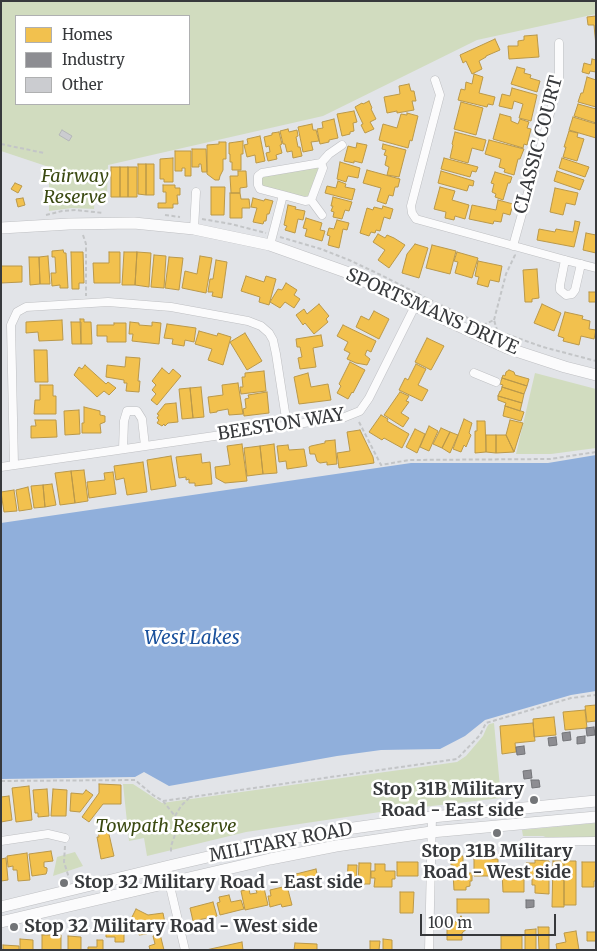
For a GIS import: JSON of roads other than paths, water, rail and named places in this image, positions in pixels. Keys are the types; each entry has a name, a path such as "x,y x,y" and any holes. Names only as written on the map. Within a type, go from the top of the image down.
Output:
{"main road":[{"name":"SPORTSMANS DRIVE","path":"1,228 134,223 194,229 270,245 346,272 507,348 596,375"},
{"name":"MILITARY ROAD","path":"1,907 164,867 282,840 332,831 432,817 596,801"},
{"name":"MILITARY ROAD","path":"1,922 169,882 317,850 431,832 596,817"}],"street":[{"name":"CLASSIC COURT","path":"513,246 559,80 559,43"},
{"path":"435,80 440,95 411,206 412,213 416,219 596,268"},
{"path":"311,200 305,201 260,189 258,176 262,173 321,163 329,154 342,145"},
{"path":"311,200 322,168 321,163"},
{"path":"194,229 196,192"},
{"path":"270,245 283,195"},
{"path":"311,200 322,215"},
{"path":"565,260 560,290 566,295 572,294 575,290 581,264"},
{"path":"14,465 11,325 17,312 26,306 108,302 171,307 248,321 261,326 270,333 273,340 287,425"},
{"name":"BEESTON WAY","path":"1,467 345,417 360,411 369,398 415,306"},
{"path":"474,373 496,382"},
{"path":"123,449 124,421 127,412 137,412 142,419 145,446"},
{"path":"429,950 432,817"},
{"path":"1,841 48,834 65,838"},
{"path":"524,842 596,841"},
{"path":"169,882 185,950"}],"water":[{"name":"West Lakes","path":"596,455 596,691 571,695 485,720 465,736 440,749 381,750 337,756 169,786 144,772 135,777 1,779 1,523 411,463 548,463"}],"place":[{"name":"Stop 31B Military Road - East side","path":"534,800"},
{"name":"Stop 31B Military Road - West side","path":"497,833"},
{"name":"Stop 32 Military Road - East side","path":"64,883"},
{"name":"Stop 32 Military Road - West side","path":"14,927"}],"park label":[{"name":"Fairway Reserve","path":"75,187"},
{"name":"Towpath Reserve","path":"166,827"}]}
